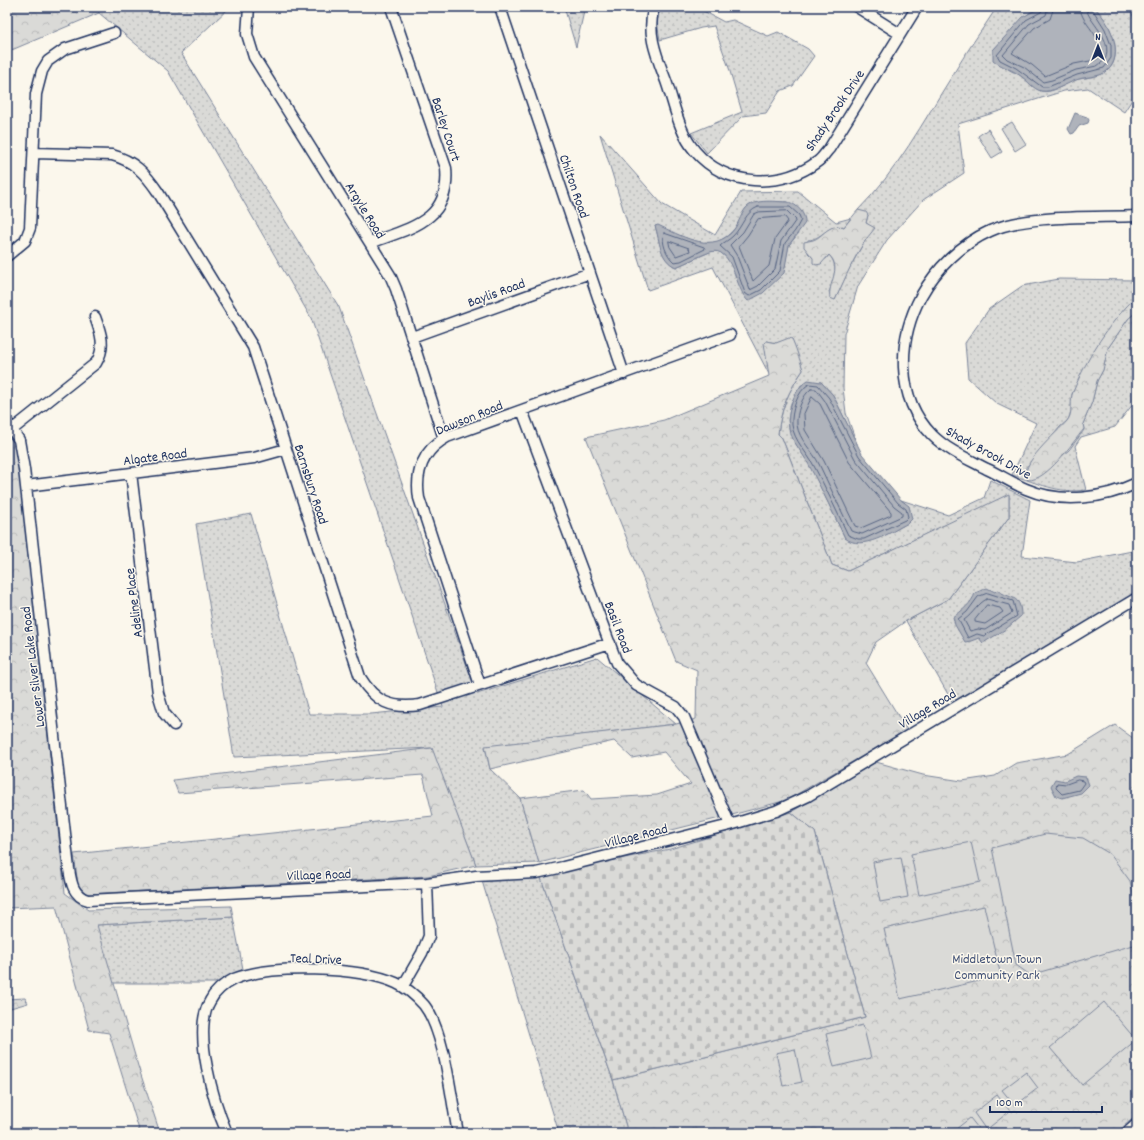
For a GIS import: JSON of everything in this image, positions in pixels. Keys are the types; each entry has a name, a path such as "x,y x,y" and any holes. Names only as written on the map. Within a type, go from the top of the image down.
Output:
{"main road":[{"path":"1129,1133 1137,1126"}],"street":[{"name":"Argyle Road","path":"249,7 247,34 254,57 390,275 412,337 444,439"},
{"name":"Barley Court","path":"370,243 422,223 438,209 446,192 446,168 391,7"},
{"name":"Chilton Road","path":"500,7 624,374"},
{"name":"Shady Brook Drive","path":"654,7 651,28 654,47 684,133 694,151 710,165 728,175 750,180 773,180 784,178 808,168 819,161 829,149 917,7"},
{"path":"857,7 900,34"},
{"path":"7,256 25,241 30,228 36,88 44,67 57,53 65,49 114,33"},
{"name":"Barnsbury Road","path":"34,153 112,155 131,162 144,173 250,341 360,677 366,686 380,699 391,705 407,707 420,705 610,643"},
{"name":"Shady Brook Drive","path":"1137,216 1039,220 1016,223 990,231 964,246 942,266 926,288 912,313 904,342 904,371 908,394 918,416 931,434 947,448 1026,489 1044,495 1070,498 1101,495 1124,489 1137,483"},
{"name":"Baylis Road","path":"412,337 590,273"},
{"path":"10,426 96,363 100,354 102,341 95,317"},
{"name":"Dawson Road","path":"480,686 419,498 417,486 418,475 424,457 444,439 730,335"},
{"name":"Basil Road","path":"522,410 617,662 632,682 649,694 676,708 684,717 730,825"},
{"name":"Lower Silver Lake Road","path":"10,426 19,440 26,486 69,865 73,888 83,899"},
{"name":"Algate Road","path":"26,486 254,458 286,448"},
{"name":"Adeline Place","path":"131,473 158,693 164,713 174,725"},
{"name":"Village Road","path":"83,899 110,900 427,883 476,876 536,873 730,825 776,811 808,796 1137,598"},
{"path":"403,986 422,953 428,936 427,883"},
{"name":"Teal Drive","path":"227,1133 212,1089 204,1045 206,1010 209,1002 221,988 229,982 248,975 288,970 316,970 365,975 387,980 403,986 423,1004 436,1025 458,1133"}],"green space":[{"path":"7,7 96,7 99,13 7,52"},
{"path":"96,7 230,7 181,53 339,307 477,694 597,657 676,724 485,747 490,769 520,798 539,863 476,865 431,748 234,757 196,524 251,514 309,714 371,714 443,707 311,318 168,71 99,13"},
{"path":"564,7 585,7 576,47"},
{"path":"660,7 696,7 724,22 733,20 768,36 778,32 808,49 814,56 793,86 780,91 766,113 743,116 707,153 691,133 742,112 729,68 714,26 701,28 660,40 657,22"},
{"path":"997,7 1041,7 1029,13 993,50 1006,68 1021,76 1035,88 1045,92 1057,89 1072,81 1099,75 1107,71 1113,64 1115,47 1113,38 1105,20 1093,7 1127,7 1131,11 1137,25 1137,92 1124,112 1088,88 1064,91 958,124 964,173 923,200 887,240 858,286 844,334 843,388 846,413 857,444 833,395 821,382 801,385 791,403 788,420 790,435 811,467 845,538 862,541 870,540 885,535 908,523 905,503 901,500 948,515 984,498 990,480 1030,500 1022,556 1077,562 1137,550 1137,593 953,703 906,621 948,599 1009,517 1009,495 848,571 832,565 782,438 778,434 781,416 786,400 803,370 792,339 776,343 766,341 766,354 770,376 713,267 648,290 600,134 662,204 715,235 741,192 798,191 836,222 851,218 844,227 833,227 817,237 808,240 808,253 813,258 826,259 829,255 834,263 835,273 829,292 835,300 848,271 867,237 869,225 866,223 868,215 858,210 897,163","holes":["760,202 788,202 798,234 789,245 783,273 728,259 719,251 712,251 676,267 671,264 664,255 655,226 694,241 713,243 723,239 732,232 742,218 746,208 750,205"]},
{"path":"1012,122 1026,144 1015,151 1001,128"},
{"path":"988,129 1002,152 992,158 978,136"},
{"path":"858,210 866,212 868,215 866,223 875,228 868,236 857,254 835,300 830,298 835,271 833,260 829,255 821,264 816,265 813,263 813,258 804,247 804,242 817,238 834,227 844,227"},
{"path":"1059,279 1137,280 1137,296 1107,331 1072,394 1071,412 1068,420 1060,427 1024,470 1056,461 1069,450 1084,430 1083,424 1092,402 1097,381 1103,370 1108,348 1128,319 1137,311 1137,317 1133,321 1137,338 1137,399 1115,427 1081,437 1075,446 1086,490 1076,491 1057,489 1012,475 1036,423 997,404 968,378 965,343 989,309 1022,286"},
{"path":"1137,296 1137,311 1128,319 1108,348 1103,370 1097,381 1092,402 1083,424 1084,429 1051,468 1035,479 1028,480 1026,474 1028,466 1033,458 1069,418 1073,392 1092,353 1109,328"},
{"path":"789,338 792,339 803,370 786,400 781,416 778,434 782,438 832,565 848,571 1009,494 1009,517 948,599 906,621 876,642 866,663 907,730 787,800 539,863 520,798 584,790 591,799 657,795 691,784 664,752 632,758 614,741 490,769 485,746 676,724 696,719 697,670 676,661 586,437 664,420 769,376 764,343 766,341 776,343"},
{"path":"7,433 14,440 18,463 65,893 88,910 231,906 233,917 97,925 138,1066 160,1133 140,1133 109,1033 89,1030 56,906 7,908"},
{"name":"Middletown Town Community Park","path":"1115,725 1137,741 1137,1115 1116,1133 628,1133 613,1080 865,1017 815,832 791,812 876,762 923,775 962,781 995,776 1016,763 1068,754"},
{"path":"432,748 476,865 428,876 87,894 78,886 74,854 433,816 423,775 178,793 173,780"},
{"path":"791,812 815,832 865,1017 613,1080 541,878 604,862 670,849"},
{"path":"1045,834 1083,838 1110,854 1130,881 1137,910 1137,944 1030,975 1016,965 992,848"},
{"path":"971,842 980,882 919,895 911,854"},
{"path":"901,857 908,897 880,902 873,862"},
{"path":"541,878 613,1080 628,1133 559,1133 482,881"},
{"path":"984,906 1001,976 900,999 884,929"},
{"path":"233,917 243,969 215,983 113,983 96,925"},
{"path":"25,998 28,1003 7,1009 7,999"},
{"path":"1104,1002 1136,1040 1082,1085 1050,1048"},
{"path":"863,1025 871,1058 834,1067 826,1034"},
{"path":"795,1049 802,1082 783,1086 776,1053"},
{"path":"1026,1072 1038,1088 1015,1106 1002,1090"},
{"path":"997,1095 1010,1111 986,1130 974,1113"},
{"path":"970,1118 982,1133 951,1133"}],"water":[{"path":"1041,7 1093,7 1099,12 1105,19 1113,37 1115,47 1113,64 1107,71 1100,75 1076,80 1050,91 1041,91 1033,87 1019,74 993,60 993,50 1023,17"},
{"path":"1075,113 1087,117 1089,120 1088,123 1079,126 1074,133 1071,134 1068,129"},
{"path":"766,201 788,202 795,205 800,210 804,216 805,223 789,245 784,273 763,293 748,301 740,287 729,261 724,255 718,252 710,252 676,267 670,264 663,255 655,226 658,225 694,240 713,242 730,234 746,208 750,205"},
{"path":"808,380 821,382 833,395 862,454 901,500 909,506 912,519 908,523 868,542 852,542 845,538 811,469 790,432 789,416 792,401 799,388"},
{"path":"987,588 995,592 997,590 1014,598 1021,609 1021,616 1006,629 983,643 979,638 965,642 955,625 953,617 969,603 974,597 975,593"},
{"path":"1076,776 1086,777 1089,785 1081,793 1062,798 1056,796 1051,786 1055,779 1065,781"}]}
